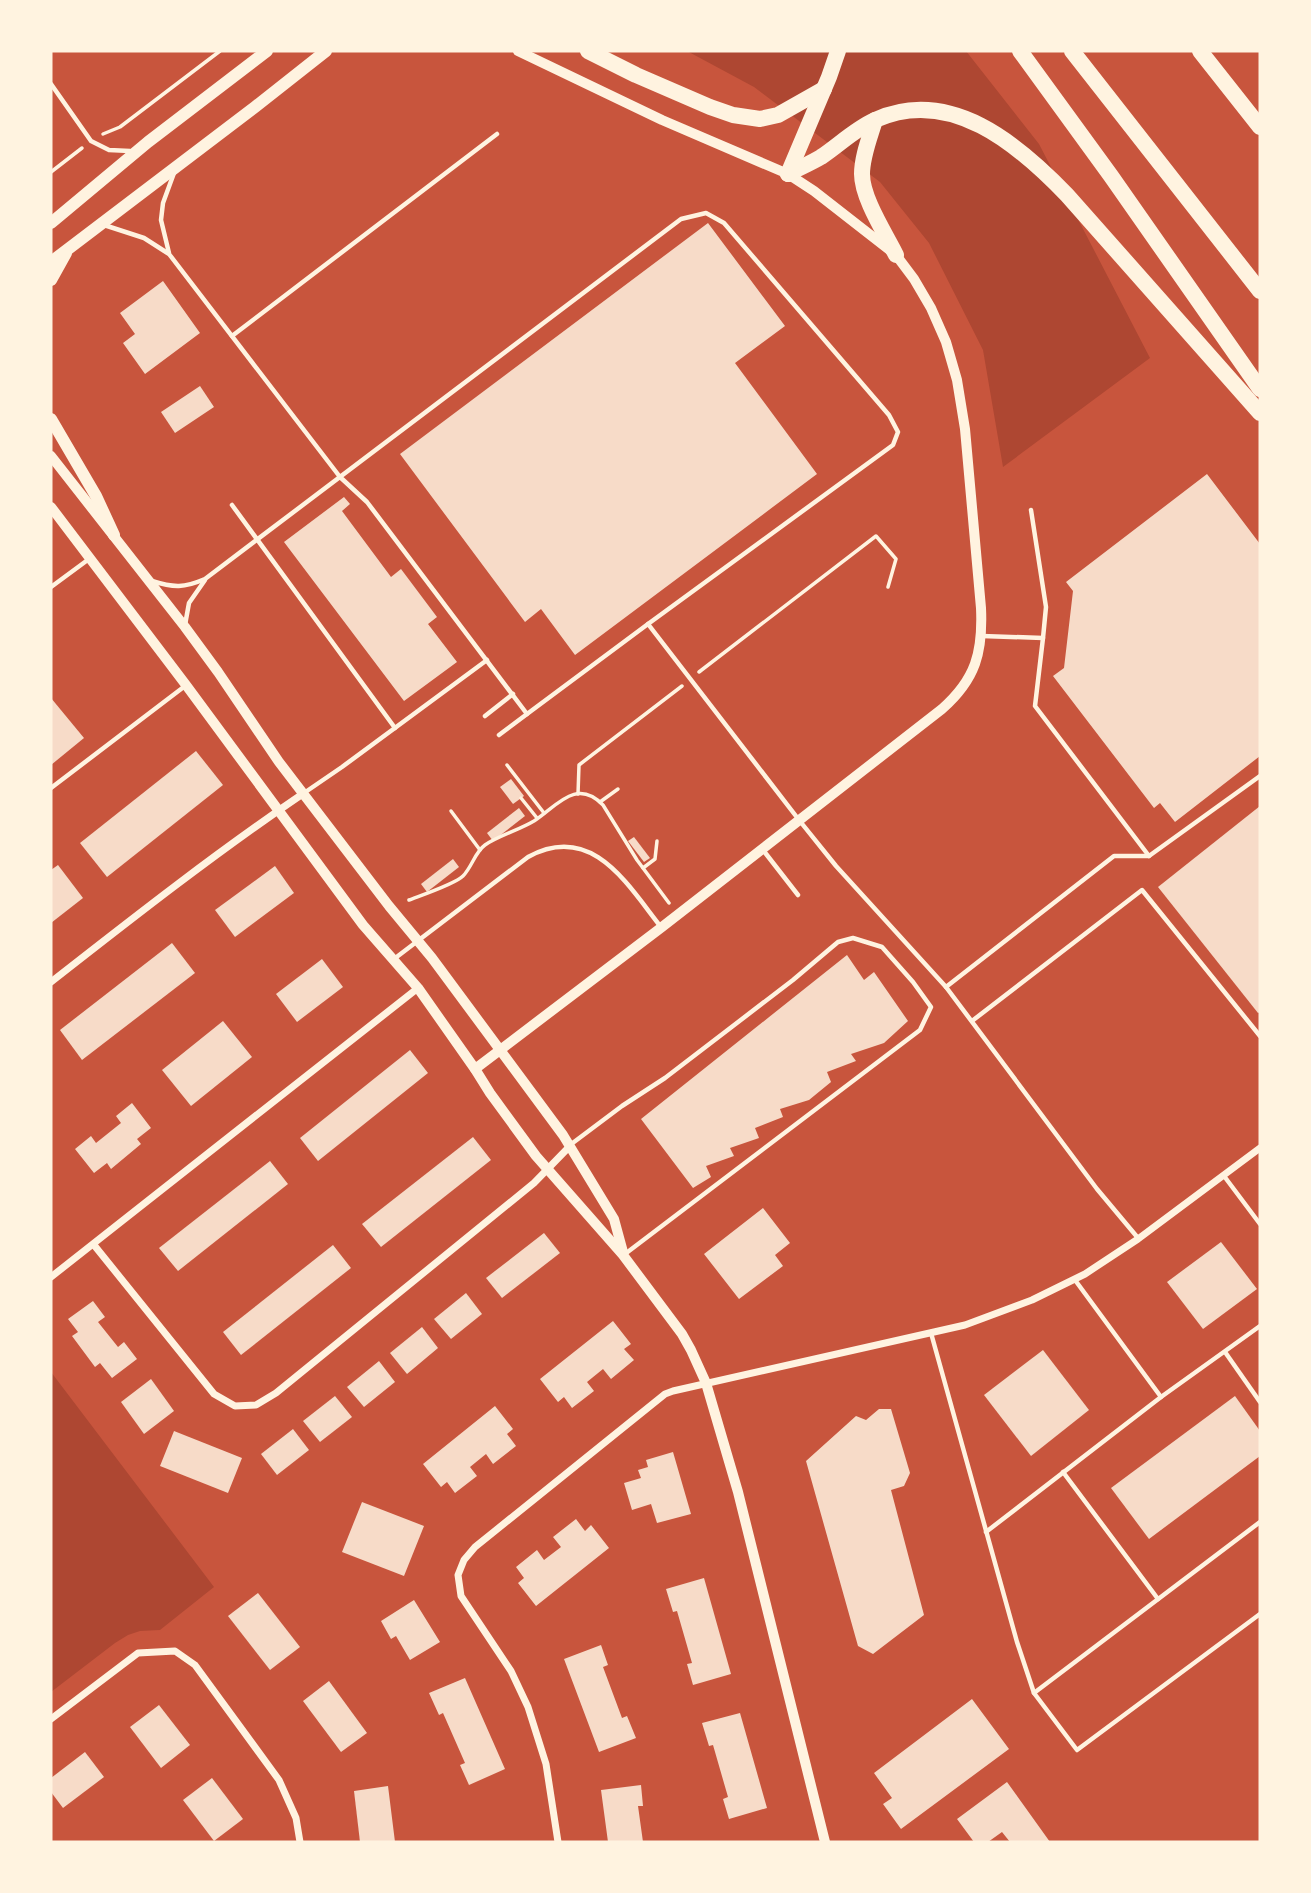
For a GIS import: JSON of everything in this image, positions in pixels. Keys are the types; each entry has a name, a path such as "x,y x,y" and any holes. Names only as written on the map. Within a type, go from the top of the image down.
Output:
{"highway":[{"path":"588,51 710,107 748,118 778,115 824,89"},
{"path":"788,174 838,51"},
{"path":"1020,51 1260,389"},
{"path":"1072,51 1260,291"},
{"path":"1200,51 1260,127"},
{"path":"788,174 818,159 875,120 906,112 923,111 945,113 976,123 1009,142 1033,161 1067,195 1260,413"},
{"path":"875,120 863,162 862,182 896,255"}],"main road":[{"path":"51,223 148,142 267,51"},
{"path":"51,262 326,51"},
{"path":"51,280 69,247"},
{"path":"51,419 96,496 114,535"}],"street":[{"path":"475,1069 662,927 954,698 975,668 981,636 967,448 957,380 946,342 931,308 896,255 788,174 662,120 518,51"},
{"path":"51,456 185,627 279,762 389,906 419,940 570,1146 614,1219 624,1255"},
{"path":"51,507 363,925 418,988 490,1093 548,1169 624,1255 682,1334 706,1383 738,1492 825,1842"},
{"path":"51,982 205,863 304,793"},
{"path":"51,1277 418,988"},
{"path":"94,1244 214,1394 235,1406 256,1405 276,1394 534,1183 570,1146"},
{"path":"558,1842 546,1764 528,1707 511,1671 461,1596 457,1575 464,1560 475,1548 654,1401 673,1391 965,1325 1032,1300 1075,1280 1138,1239 1260,1148"},
{"path":"51,1720 138,1653 175,1651 195,1665 279,1780 296,1818 300,1842"}],"lane":[{"path":"51,84 91,141 108,150 128,152 148,142"},
{"path":"232,336 498,134"},
{"path":"169,254 161,220 163,204 176,168"},
{"path":"148,580 169,586 188,586 205,579 681,219 706,213 724,223 889,415 898,432 893,445 499,735"},
{"path":"102,224 144,238 169,254 340,477 367,502 527,714"},
{"path":"232,505 395,728"},
{"path":"1031,510 1046,607 1035,706 1149,856"},
{"path":"52,585 90,558"},
{"path":"185,627 189,603 205,579"},
{"path":"648,624 836,866 946,987 1089,1179 1138,1239"},
{"path":"981,636 1043,638"},
{"path":"304,793 486,660"},
{"path":"51,788 186,685"},
{"path":"485,716 513,694"},
{"path":"946,987 1114,856 1149,856 1260,776"},
{"path":"393,960 528,857 556,847 572,846 601,858 613,867 662,927"},
{"path":"762,849 798,895"},
{"path":"972,1021 1142,890 1260,1036"},
{"path":"570,1146 622,1106 665,1078 838,942 853,938 883,947 931,1007 920,1030 624,1255"},
{"path":"1223,1175 1260,1224"},
{"path":"1075,1280 1161,1397"},
{"path":"986,1532 1161,1397 1260,1326"},
{"path":"931,1333 1017,1642 1034,1693 1077,1749 1260,1614"},
{"path":"1225,1352 1260,1402"},
{"path":"1063,1472 1158,1599"},
{"path":"1034,1693 1260,1522"}],"path":[{"path":"98,136 120,127 220,51"},
{"path":"51,172 83,147"},
{"path":"699,672 876,536 895,559 888,587"},
{"path":"578,794 579,765 682,686"},
{"path":"507,765 544,813"},
{"path":"600,802 618,789"},
{"path":"521,798 537,818"},
{"path":"451,811 480,850"},
{"path":"643,868 655,859 657,841"}],"shaded area":[{"path":"687,51 966,51 1039,144 1150,358 1003,467 983,350 929,243 880,182 754,87"},
{"path":"51,1372 214,1587 160,1630 128,1635 51,1692"}],"building":[{"path":"708,223 785,326 735,363 817,474 575,655 541,609 525,622 400,454"},
{"path":"163,281 200,333 145,374 123,343 135,334 120,313"},
{"path":"200,386 214,407 175,433 161,412"},
{"path":"1207,474 1260,544 1260,756 1175,822 1160,803 1154,808 1053,676 1064,668 1073,591 1066,582"},
{"path":"344,497 350,504 342,511 391,577 401,569 437,617 428,624 457,662 404,701 284,542"},
{"path":"51,698 84,738 51,765"},
{"path":"196,751 223,785 107,877 80,843"},
{"path":"511,779 524,796 513,804 500,787"},
{"path":"1260,806 1260,1012 1258,1013 1158,887"},
{"path":"519,808 525,816 493,841 487,833"},
{"path":"634,837 650,858 644,862 628,841"},
{"path":"453,859 459,867 427,892 421,884"},
{"path":"58,865 83,898 51,923 51,870"},
{"path":"275,866 294,893 235,937 215,910"},
{"path":"172,943 195,973 82,1060 60,1030"},
{"path":"847,955 864,980 874,972 908,1021 884,1043 851,1054 856,1061 827,1072 831,1082 809,1100 780,1109 783,1117 755,1128 759,1138 730,1148 734,1156 706,1166 711,1177 693,1188 641,1119"},
{"path":"322,959 343,987 297,1022 276,994"},
{"path":"223,1021 252,1057 191,1106 162,1070"},
{"path":"410,1050 428,1073 318,1161 300,1138"},
{"path":"132,1103 151,1128 137,1139 141,1144 111,1169 107,1163 94,1173 75,1149 91,1136 96,1143 121,1123 116,1116"},
{"path":"473,1137 491,1160 381,1247 362,1224"},
{"path":"270,1161 288,1184 178,1271 159,1248"},
{"path":"763,1208 790,1243 775,1255 783,1266 739,1299 704,1254"},
{"path":"544,1233 560,1253 502,1298 486,1278"},
{"path":"1221,1242 1257,1289 1203,1329 1167,1282"},
{"path":"333,1245 351,1268 241,1355 223,1332"},
{"path":"466,1293 482,1314 451,1339 434,1319"},
{"path":"93,1301 105,1317 98,1322 118,1347 124,1342 137,1359 112,1378 100,1363 95,1367 72,1336 78,1332 68,1319"},
{"path":"613,1321 631,1344 624,1349 634,1360 611,1379 603,1369 587,1382 594,1391 572,1408 564,1397 558,1402 540,1379"},
{"path":"422,1327 438,1348 407,1374 390,1353"},
{"path":"1043,1350 1089,1410 1031,1456 984,1395"},
{"path":"379,1361 395,1382 364,1407 347,1387"},
{"path":"151,1379 174,1411 144,1434 121,1402"},
{"path":"335,1396 352,1417 320,1442 303,1421"},
{"path":"1235,1396 1260,1431 1260,1456 1149,1539 1111,1488"},
{"path":"495,1406 513,1429 507,1434 516,1446 493,1464 486,1454 470,1467 477,1476 455,1493 447,1482 441,1487 423,1464"},
{"path":"879,1409 891,1409 910,1473 904,1486 891,1490 924,1615 873,1654 858,1646 806,1461 856,1416 866,1420"},
{"path":"293,1429 309,1450 277,1475 261,1454"},
{"path":"174,1431 242,1458 228,1493 160,1466"},
{"path":"673,1452 691,1514 657,1523 651,1504 632,1510 624,1483 641,1478 638,1470 648,1467 646,1460"},
{"path":"362,1502 424,1526 404,1576 342,1552"},
{"path":"576,1519 585,1531 591,1525 609,1548 536,1606 518,1583 524,1578 516,1567 537,1550 544,1560 561,1547 553,1537"},
{"path":"704,1578 731,1674 693,1685 687,1664 692,1663 677,1611 673,1612 666,1589"},
{"path":"258,1593 300,1647 270,1670 228,1616"},
{"path":"414,1600 440,1642 410,1660 396,1636 391,1639 381,1621"},
{"path":"601,1645 608,1665 603,1667 622,1718 627,1716 636,1738 599,1752 564,1659"},
{"path":"465,1678 505,1769 469,1785 460,1765 465,1763 443,1713 439,1715 429,1693"},
{"path":"329,1681 367,1733 341,1752 303,1701"},
{"path":"972,1699 1009,1749 901,1829 883,1804 892,1798 874,1773"},
{"path":"159,1705 190,1745 161,1768 130,1727"},
{"path":"740,1713 767,1808 729,1819 723,1799 728,1797 713,1745 709,1746 702,1723"},
{"path":"85,1752 104,1777 63,1808 51,1792 51,1778"},
{"path":"212,1778 243,1819 214,1841 183,1800"},
{"path":"1007,1782 1050,1842 1010,1842 1002,1832 988,1842 974,1842 957,1819"},
{"path":"641,1785 643,1806 638,1806 643,1842 608,1842 601,1790"},
{"path":"388,1786 395,1842 360,1842 354,1791"}]}
